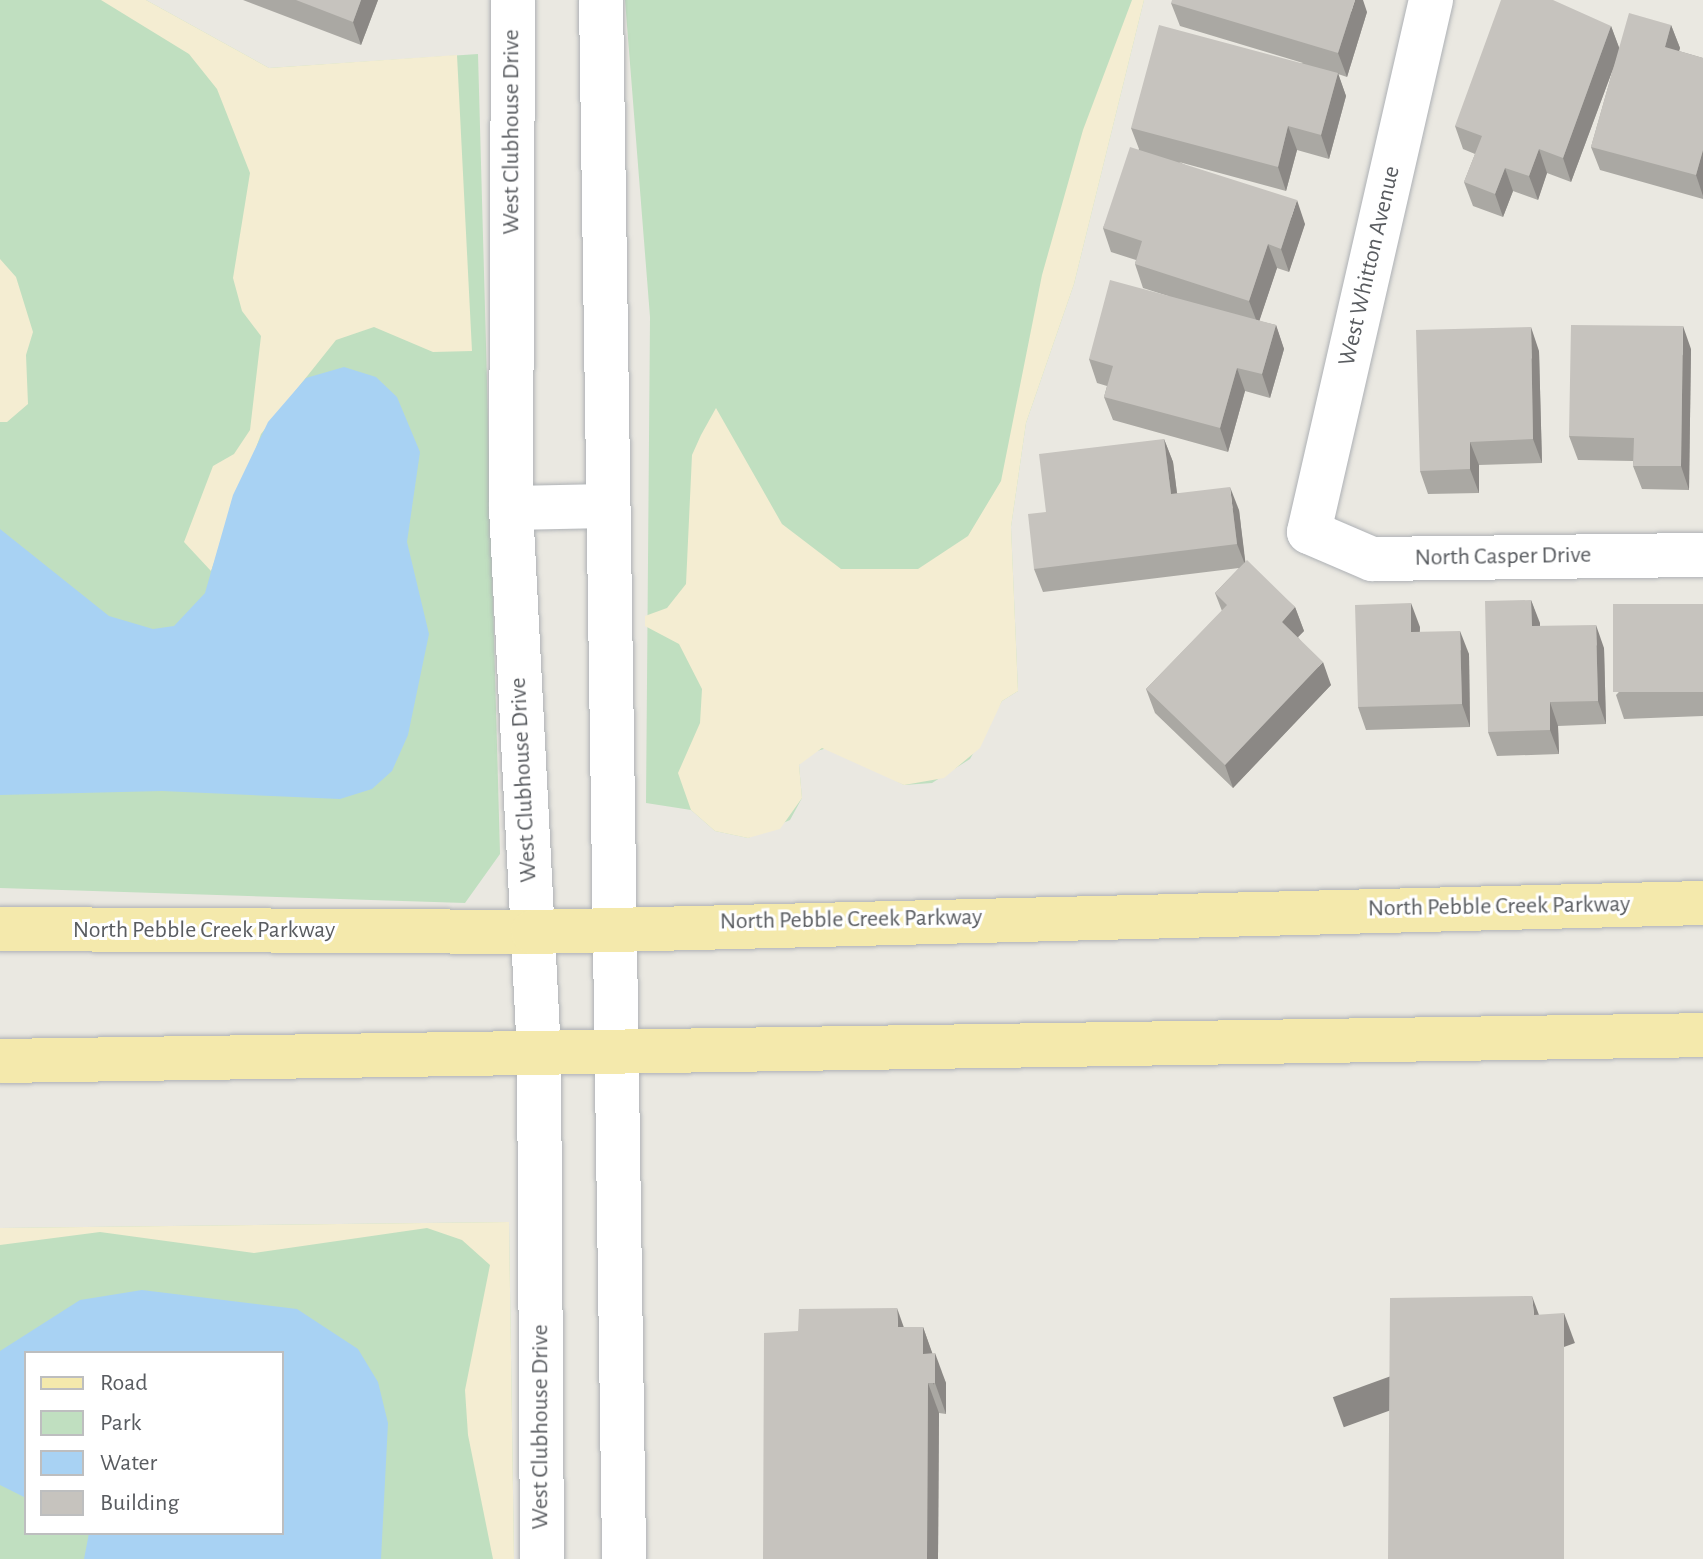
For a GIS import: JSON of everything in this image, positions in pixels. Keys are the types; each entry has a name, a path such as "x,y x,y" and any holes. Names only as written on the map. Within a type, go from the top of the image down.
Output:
{"main road":[{"name":"North Pebble Creek Parkway","path":"0,929 533,932 616,927 1703,903"},
{"path":"0,1061 539,1054 615,1049 1703,1035"}],"street":[{"name":"West Clubhouse Drive","path":"513,0 511,508 539,1054 542,1559"},
{"path":"601,0 624,1559"},
{"name":"West Whitton Avenue","path":"1309,532 1431,0"},
{"path":"511,508 608,506"},
{"name":"North Casper Drive","path":"1309,532 1372,559 1703,555"}],"green space":[{"path":"0,0 146,0 269,68 478,54 500,854 465,903 0,888"},
{"path":"625,0 1144,0 1074,284 1026,423 1011,527 1018,691 1002,701 970,759 932,783 904,785 831,747 806,754 799,765 802,798 790,820 748,838 715,831 691,810 646,803 650,317"},
{"path":"509,1222 514,1559 0,1559 0,1228"}],"sand":[{"path":"101,0 146,0 269,68 457,55 472,351 433,352 374,327 336,340 261,434 211,571 184,542 213,466 234,454 250,430 261,336 242,311 233,278 250,173 217,89 189,54"},
{"path":"1132,0 1144,0 1074,284 1026,423 1011,527 1018,691 1002,701 980,748 944,778 904,785 822,748 799,765 802,798 780,829 748,838 715,831 691,810 678,773 700,723 702,689 679,644 645,626 645,616 667,608 686,584 692,455 701,435 716,408 782,524 841,569 918,569 968,536 1001,481 1042,275 1083,130"},
{"path":"0,259 16,277 33,332 26,355 28,404 7,422 0,422"},
{"path":"509,1222 514,1559 493,1559 468,1435 465,1390 490,1265 462,1240 427,1228 254,1253 100,1232 0,1245 0,1228"}],"water":[{"path":"344,367 376,377 397,397 420,452 407,542 429,634 408,735 392,771 372,789 340,799 162,791 0,795 0,529 109,616 153,629 174,626 205,593 233,495 268,422 306,378"},
{"path":"142,1290 297,1309 358,1349 378,1382 388,1423 381,1559 84,1559 89,1535 284,1535 284,1351 24,1351 24,1497 0,1485 0,1351 80,1300"}],"building":[{"path":"296,0 361,0 353,22"},
{"path":"1172,0 1355,0 1338,53 1171,3"},
{"path":"1501,0 1553,0 1611,26 1563,158 1539,149 1529,176 1505,168 1495,194 1464,182 1482,136 1455,126"},
{"path":"1629,13 1671,25 1665,47 1703,58 1703,150 1696,175 1591,147"},
{"path":"1159,25 1338,73 1321,135 1288,126 1278,167 1131,128"},
{"path":"1130,147 1297,200 1281,249 1268,244 1249,301 1135,264 1142,241 1103,228"},
{"path":"1110,280 1276,325 1262,374 1237,368 1220,428 1104,397 1113,366 1089,359"},
{"path":"1571,325 1683,326 1681,466 1633,466 1634,438 1569,436"},
{"path":"1531,327 1533,439 1470,442 1470,469 1420,471 1416,330"},
{"path":"1164,439 1171,494 1230,487 1237,544 1034,569 1028,514 1046,512 1039,454"},
{"path":"1247,560 1295,607 1282,622 1323,662 1225,765 1146,689 1227,605 1215,593"},
{"path":"1531,600 1532,626 1596,625 1598,701 1550,702 1550,730 1488,732 1485,601"},
{"path":"1411,603 1411,632 1460,631 1462,704 1358,707 1355,605"},
{"path":"1613,604 1703,604 1703,692 1613,692"},
{"path":"1532,1296 1534,1315 1564,1313 1564,1559 1388,1559 1390,1298"},
{"path":"897,1308 898,1327 923,1327 923,1354 935,1353 935,1383 928,1383 927,1559 763,1559 764,1333 798,1331 799,1309"}]}
